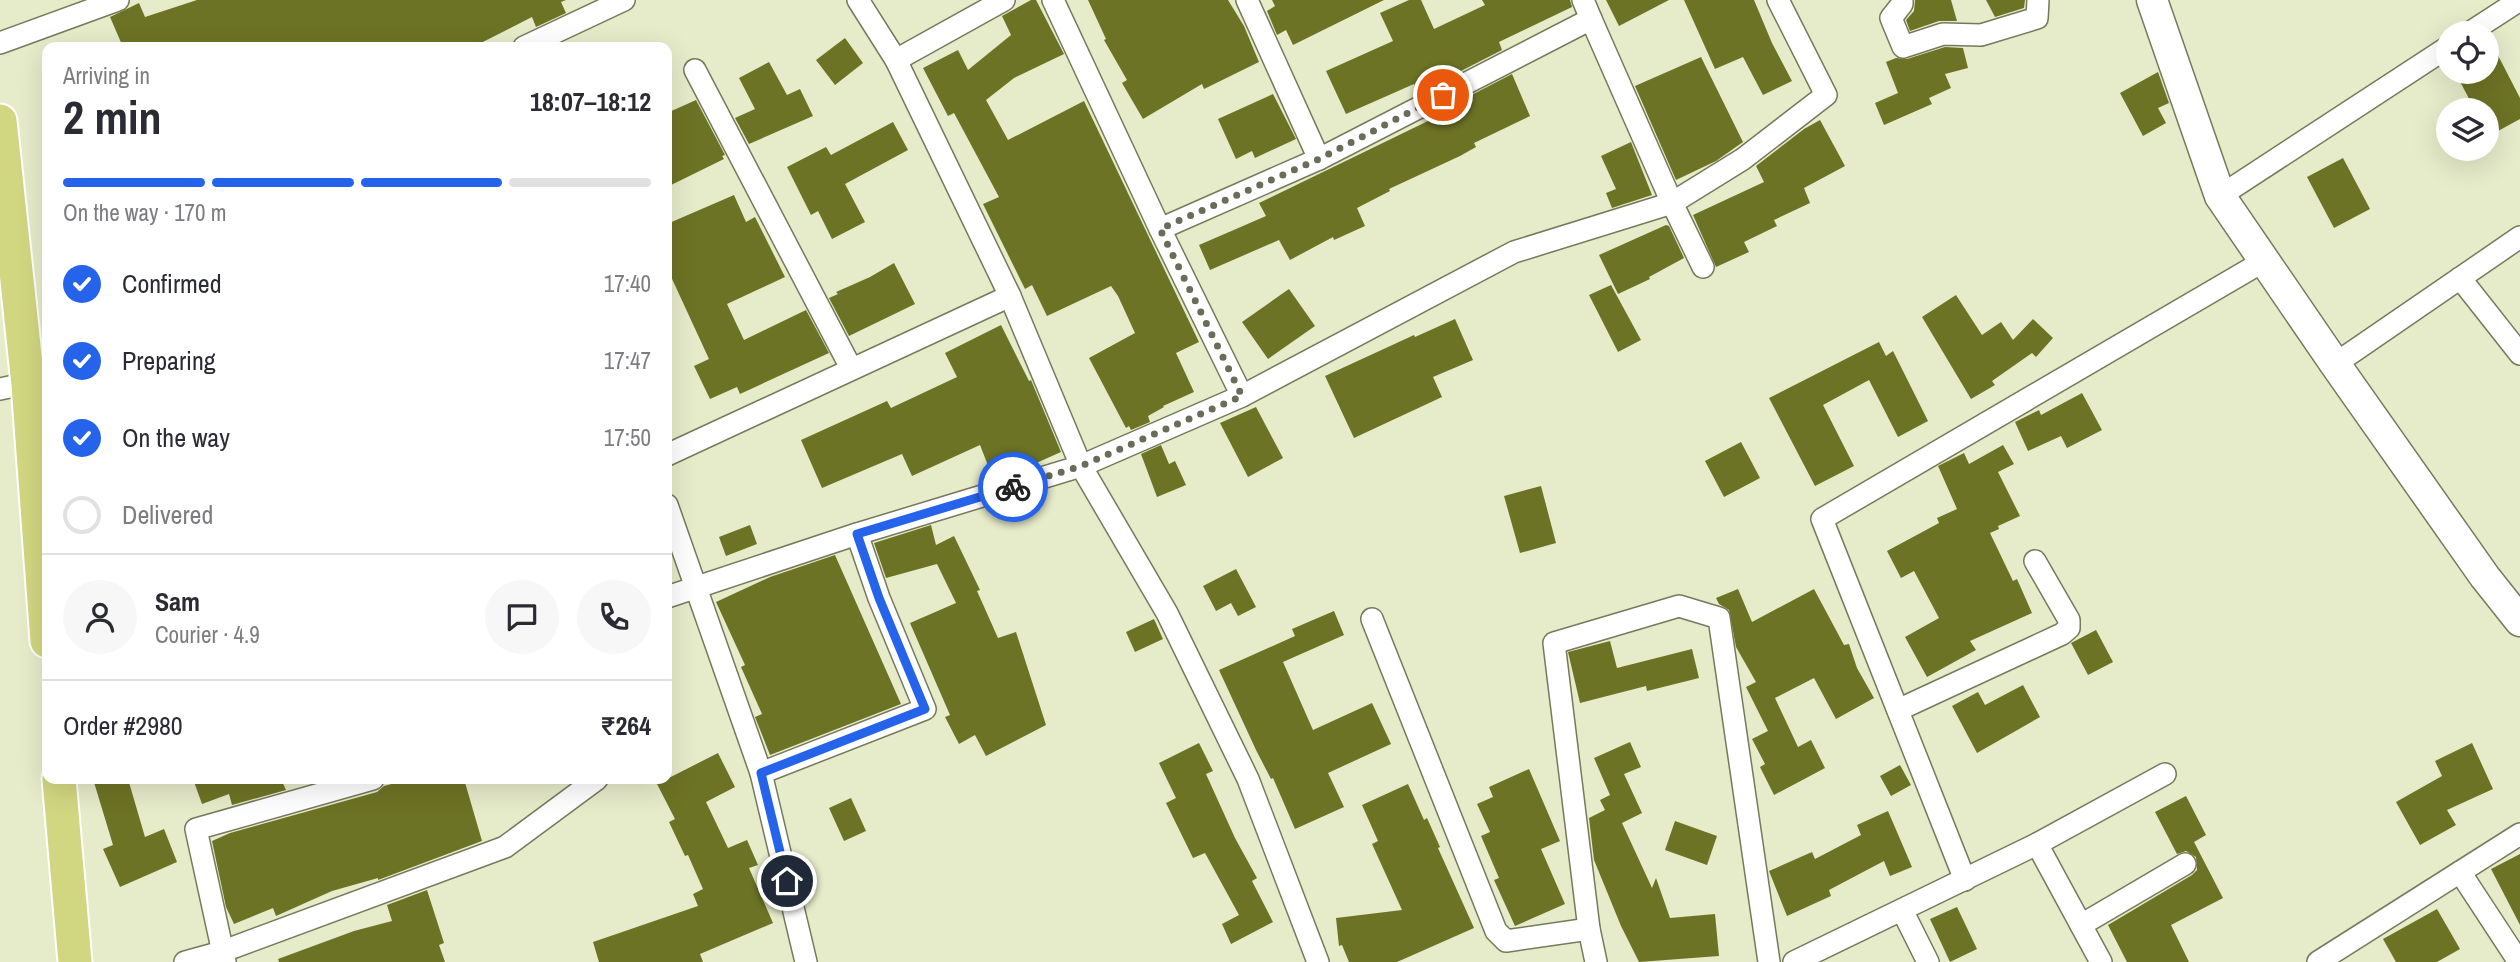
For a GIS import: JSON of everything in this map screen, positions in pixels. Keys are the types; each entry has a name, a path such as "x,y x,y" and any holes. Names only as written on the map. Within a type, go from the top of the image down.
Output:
{"main road":[{"path":"2152,0 2220,196 2485,577 2520,621"},
{"path":"0,121 42,554"},
{"path":"59,784 75,962"}],"street":[{"path":"0,43 118,0"},
{"path":"535,42 624,0"},
{"path":"858,0 896,60 1010,296 1081,466 1167,613 1248,779 1318,962"},
{"path":"896,60 1004,0"},
{"path":"1054,0 1160,229 1242,396"},
{"path":"1247,0 1319,159"},
{"path":"672,596 857,534 1081,466 1242,396 1514,251 1672,203 1744,159 1826,95 1779,0"},
{"path":"1902,0 1891,18 1903,47 1943,34 1981,35 2036,18 2038,0"},
{"path":"2488,21 2520,0"},
{"path":"1160,229 1319,159 1587,9 1703,267"},
{"path":"2220,196 2436,55"},
{"path":"695,69 851,368"},
{"path":"2335,364 2520,237"},
{"path":"1965,880 1822,519 2264,261"},
{"path":"2460,278 2520,354"},
{"path":"672,453 1010,296"},
{"path":"672,519 761,773 806,962"},
{"path":"761,773 925,709 879,598 857,534"},
{"path":"1898,710 2062,634 2069,628 2068,620 2035,561"},
{"path":"1596,962 1589,929 1554,643 1679,606 1719,618 1769,962"},
{"path":"1372,619 1496,931 1506,941 1589,929"},
{"path":"1794,962 2037,844 2165,774"},
{"path":"223,957 196,829 355,784"},
{"path":"185,962 223,957 505,847 590,784"},
{"path":"2318,962 2520,834"},
{"path":"2037,844 2101,962"},
{"path":"2081,925 2185,864"},
{"path":"2460,872 2519,962"},
{"path":"1902,910 1928,962"}],"building":[{"path":"197,0 566,0 561,2 566,13 536,27 532,17 483,42 121,42 110,17 139,3 145,17"},
{"path":"1031,0 1036,0 1064,54 1014,78 986,100 1008,140 1084,101 1199,342 1176,353 1194,392 1163,406 1148,416 1150,422 1131,430 1129,426 1126,428 1089,358 1135,333 1118,296 1111,286 1047,316 1032,285 1025,289 983,204 999,197 954,113 948,116 923,68 958,50 968,70 1011,35 1002,16"},
{"path":"1088,0 1228,0 1244,26 1259,62 1204,89 1202,84 1143,119 1122,83 1127,80 1104,40 1106,39"},
{"path":"1272,0 1384,0 1293,45 1286,30 1277,35 1267,11 1275,6"},
{"path":"1409,0 1421,0 1434,29 1485,5 1482,0 1570,0 1572,7 1499,42 1502,50 1418,93 1414,84 1346,114 1326,71 1393,41 1380,13"},
{"path":"1606,0 1669,0 1619,26"},
{"path":"1684,0 1754,0 1792,81 1763,95 1743,57 1715,69"},
{"path":"1915,0 1951,0 1957,21 1939,21 1910,31 1906,20 1914,11"},
{"path":"1986,0 2025,0 2024,8 1995,17"},
{"path":"845,38 863,63 835,85 816,60"},
{"path":"1945,47 1963,48 1968,68 1945,74 1951,88 1929,98 1932,104 1884,125 1875,103 1898,93 1886,62 1896,58 1907,59"},
{"path":"1701,57 1743,142 1716,161 1676,180 1635,86"},
{"path":"2499,57 2520,98 2520,119 2499,130 2499,98 2469,98 2461,84 2499,84"},
{"path":"769,62 787,95 800,89 813,116 749,144 735,118 755,109 739,78"},
{"path":"2158,72 2169,103 2158,108 2166,123 2143,136 2120,93"},
{"path":"1512,74 1530,116 1474,143 1476,147 1460,156 1389,189 1390,191 1357,208 1365,226 1334,240 1333,237 1290,260 1279,240 1210,270 1199,245 1266,216 1259,203 1430,120 1429,117"},
{"path":"1273,94 1296,139 1255,158 1252,151 1236,159 1218,119"},
{"path":"696,100 725,155 722,156 724,159 672,185 672,111"},
{"path":"1820,120 1845,166 1804,188 1810,203 1774,220 1777,226 1744,242 1749,252 1716,267 1693,215 1764,182 1756,166"},
{"path":"893,122 908,150 845,184 865,222 832,239 818,211 811,215 787,167 826,147 831,155"},
{"path":"1631,142 1652,195 1612,208 1606,193 1616,189 1601,156"},
{"path":"2343,158 2370,209 2334,228 2307,177"},
{"path":"734,195 746,222 755,217 785,277 727,304 744,340 806,310 829,353 740,394 737,387 710,399 694,366 709,359 672,279 672,222"},
{"path":"1669,226 1684,258 1649,277 1650,279 1618,294 1599,255"},
{"path":"894,263 915,304 849,336 829,298"},
{"path":"1611,285 1641,340 1618,352 1589,295"},
{"path":"1289,289 1315,326 1268,359 1242,322"},
{"path":"1956,295 1982,335 2001,322 2013,340 2033,319 2053,338 2036,357 2032,353 1992,381 1995,385 1971,399 1922,317"},
{"path":"1455,319 1473,360 1433,377 1442,397 1354,438 1325,376"},
{"path":"1001,325 1029,381 1031,380 1061,452 1025,468 1019,455 989,468 980,445 912,476 902,454 822,488 801,440 887,401 891,408 957,377 945,353"},
{"path":"1879,342 1886,356 1893,351 1928,421 1898,437 1869,380 1823,405 1854,466 1815,486 1769,398"},
{"path":"2082,393 2102,430 2067,448 2061,436 2028,451 2015,422 2039,410 2041,415"},
{"path":"1256,407 1283,458 1248,477 1220,423"},
{"path":"1741,442 1760,478 1724,497 1705,461"},
{"path":"1161,445 1169,464 1175,461 1186,485 1157,497 1141,454"},
{"path":"2003,445 2014,464 1998,472 2020,516 1998,526 1999,529 1990,533 2013,581 2017,579 2032,613 1970,641 1976,650 1927,677 1905,637 1939,618 1914,571 1901,578 1887,551 1939,523 1937,518 1957,509 1938,466 1964,453 1969,464"},
{"path":"1541,486 1556,543 1520,553 1504,496"},
{"path":"750,525 757,544 726,556 719,537"},
{"path":"931,525 936,545 954,536 980,590 977,591 998,638 1016,632 1046,725 986,756 975,735 959,744 945,717 950,715 910,623 956,603 937,564 886,578 874,543"},
{"path":"835,555 901,704 770,755 755,717 762,714 741,667 745,665 716,602 770,577"},
{"path":"1236,569 1256,607 1238,616 1231,603 1216,611 1203,586"},
{"path":"1738,589 1752,622 1814,589 1844,645 1849,644 1857,668 1874,698 1836,719 1814,678 1775,698 1798,747 1811,740 1825,768 1774,795 1760,767 1765,764 1752,739 1768,731 1746,687 1756,682 1736,647 1729,610 1719,604 1716,598"},
{"path":"1334,611 1344,635 1283,662 1313,730 1372,703 1391,744 1328,773 1344,807 1295,829 1273,778 1271,779 1256,750 1219,670 1295,636 1292,629"},
{"path":"1154,619 1163,639 1135,652 1126,632"},
{"path":"2096,630 2113,662 2088,675 2071,643"},
{"path":"1610,641 1617,668 1692,649 1699,678 1647,691 1646,686 1580,703 1568,652"},
{"path":"2023,685 2040,717 1977,753 1952,706 1978,692 1985,705"},
{"path":"1630,742 1641,767 1624,774 1642,813 1622,823 1652,888 1656,878 1670,918 1715,914 1719,956 1639,962 1621,926 1594,860 1589,818 1605,810 1600,800 1610,795 1594,758"},
{"path":"1199,743 1213,771 1206,774 1235,838 1257,878 1252,881 1273,922 1231,944 1222,924 1239,915 1205,853 1193,858 1166,803 1176,798 1159,763"},
{"path":"2472,743 2493,789 2447,810 2456,825 2420,845 2396,802 2442,776 2435,761"},
{"path":"718,753 735,787 706,802 728,848 747,840 758,865 749,868 773,923 700,954 703,962 599,962 593,942 698,906 693,894 703,889 669,822 675,819 657,784 672,784 672,776"},
{"path":"1900,765 1911,785 1891,796 1880,776"},
{"path":"1529,769 1560,841 1541,849 1565,904 1515,926 1494,880 1499,878 1481,836 1490,832 1477,804 1493,797 1489,787"},
{"path":"95,784 129,784 145,837 164,829 177,862 120,887 103,849 113,845"},
{"path":"195,784 283,784 286,790 232,805 229,794 202,804"},
{"path":"465,784 482,841 378,880 332,891 276,916 273,908 234,924 226,907 212,841 230,833 377,792 384,786"},
{"path":"1408,784 1424,820 1427,818 1474,928 1397,962 1349,962 1342,945 1339,946 1336,918 1402,910 1372,844 1378,841 1362,805"},
{"path":"2186,796 2206,835 2194,842 2223,898 2171,925 2189,962 2127,962 2108,925 2197,870 2196,857 2186,851 2177,854 2155,812"},
{"path":"851,798 866,831 844,841 829,808"},
{"path":"1888,811 1912,867 1890,876 1884,861 1829,890 1831,896 1787,916 1769,871 1812,852 1815,859 1861,835 1857,825"},
{"path":"1675,821 1717,836 1707,865 1665,850"},
{"path":"2520,854 2520,925 2491,869"},
{"path":"427,890 444,943 439,945 445,962 279,962 278,959 354,931 392,921 387,905"},
{"path":"1957,907 1977,949 1950,962 1930,919"},
{"path":"2437,909 2460,949 2437,962 2396,962 2383,939"}],"way so far":[{"path":"1013,487 1081,466 1242,396 1160,229 1319,159 1443,95"}],"route":[{"path":"787,881 761,773 925,709 879,598 857,534 1013,487"}]}
